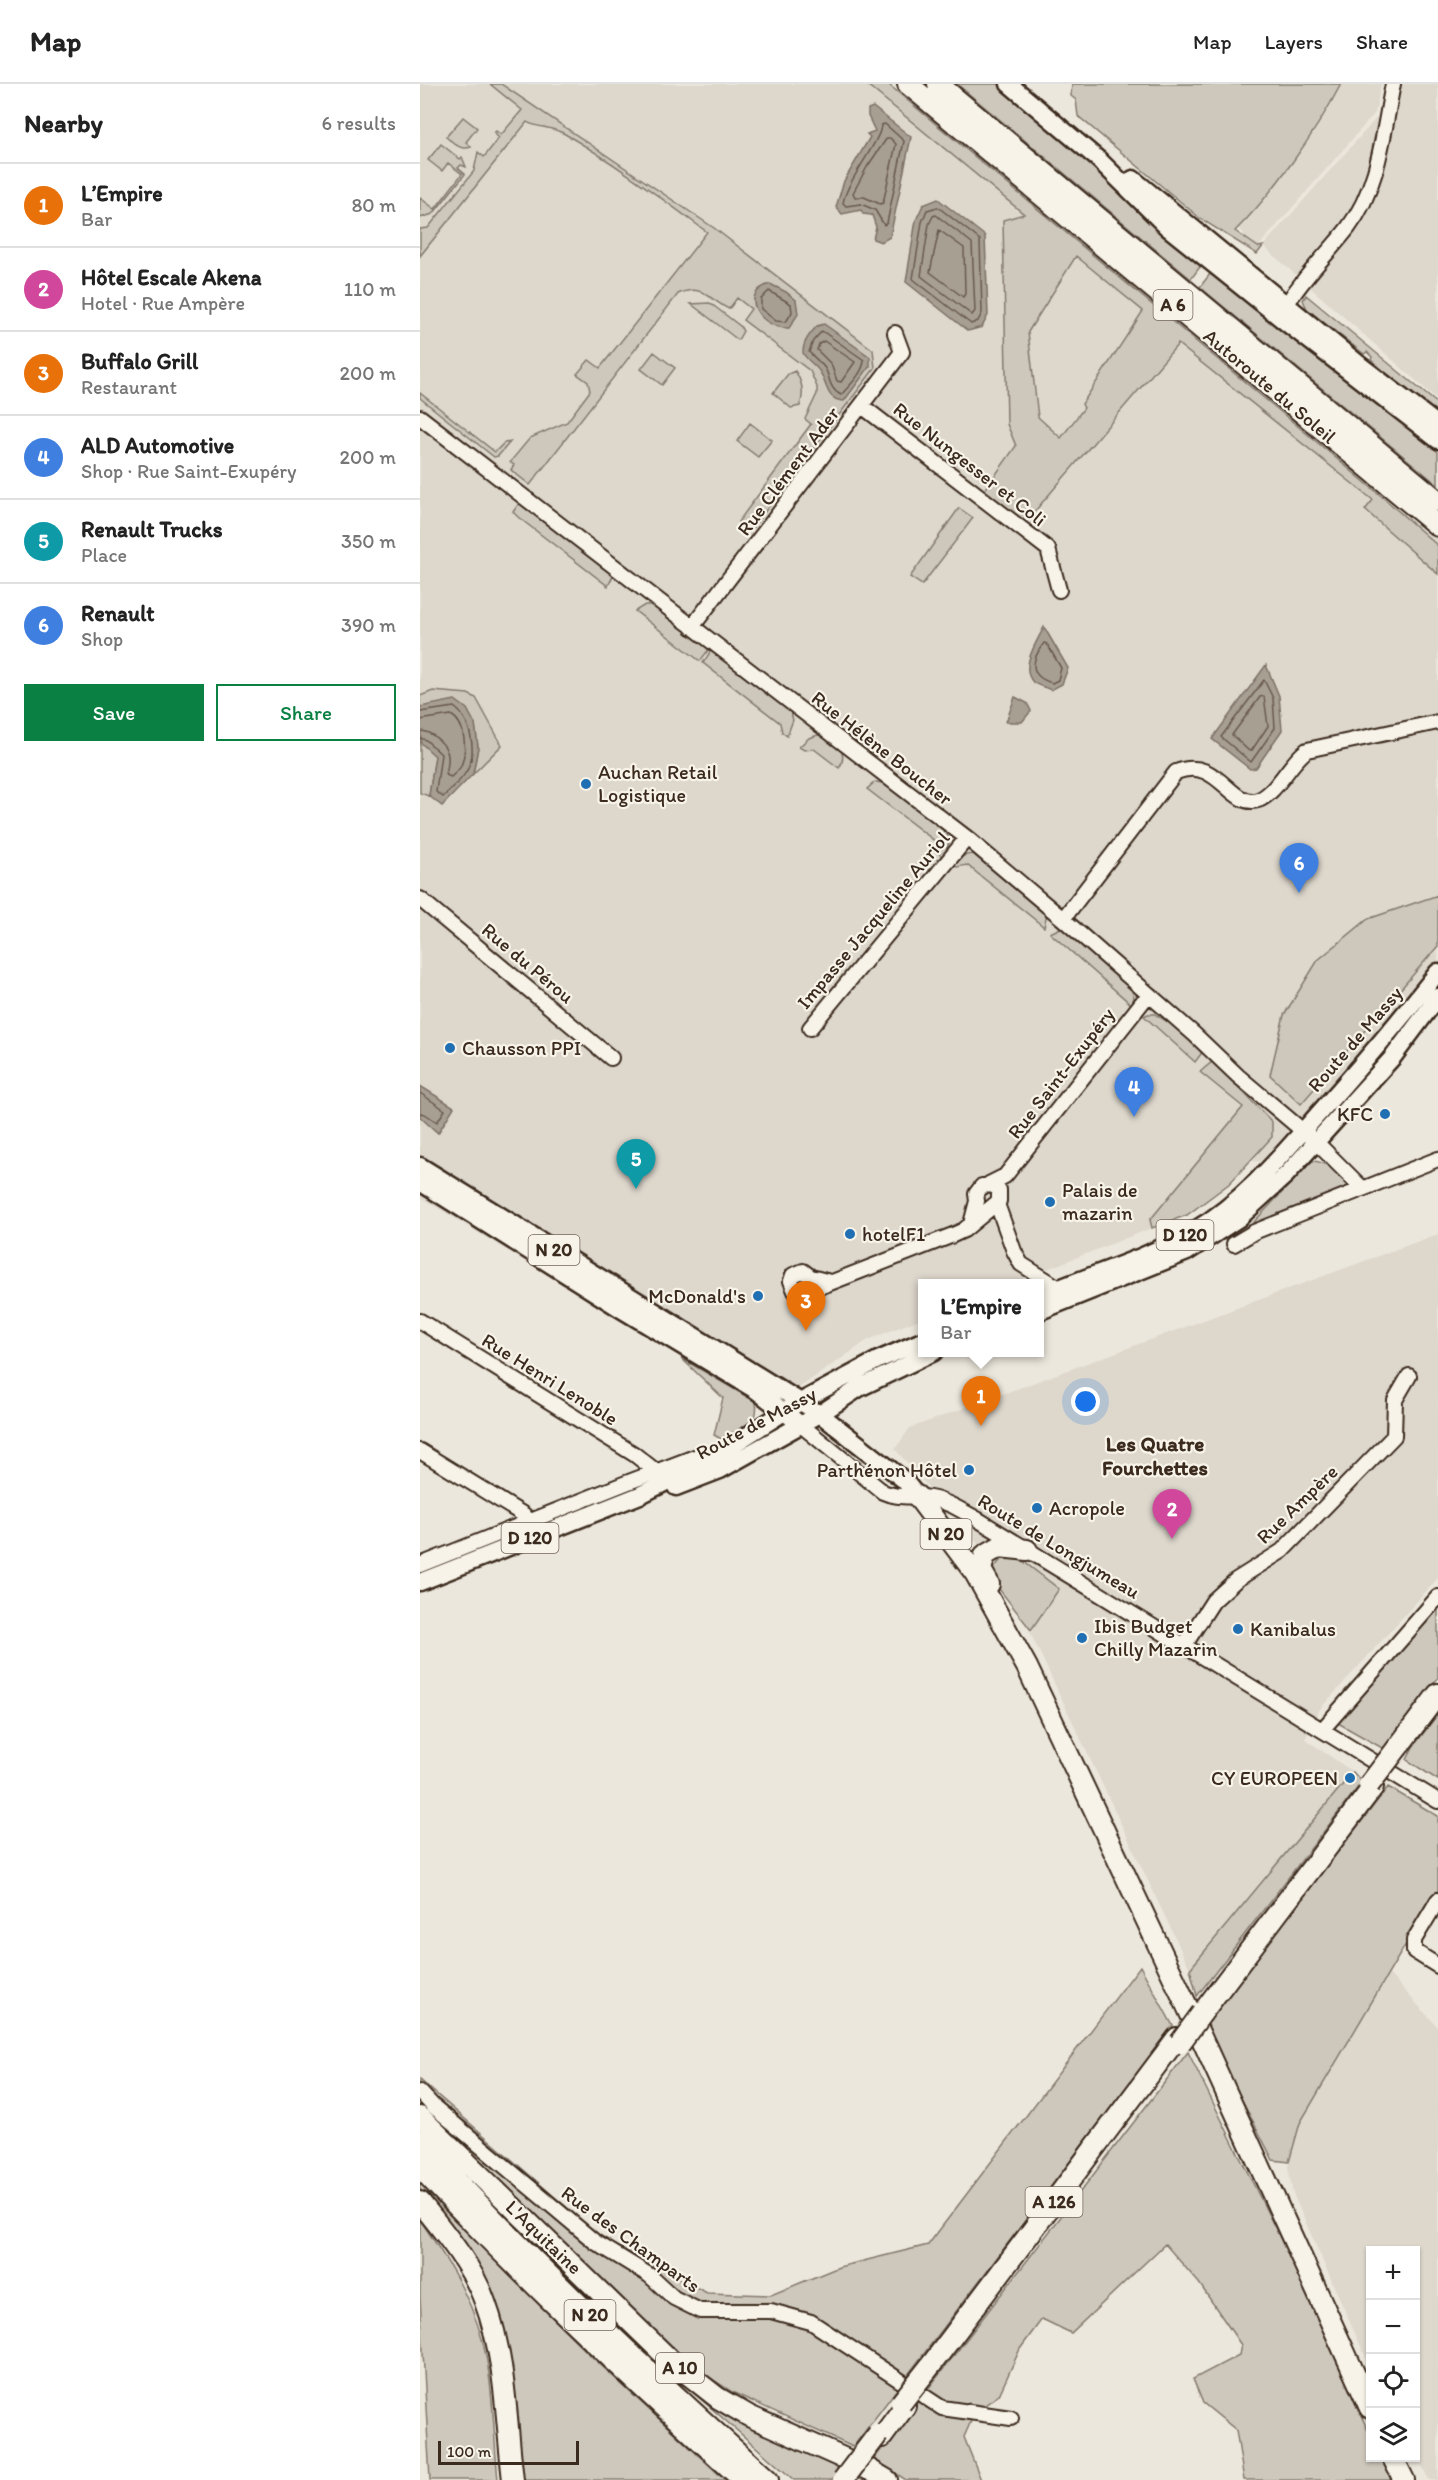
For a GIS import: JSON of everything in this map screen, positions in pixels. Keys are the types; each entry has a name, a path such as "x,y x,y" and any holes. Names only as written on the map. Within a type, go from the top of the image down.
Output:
{"highway":[{"name":"Autoroute du Soleil","path":"908,84 1438,526"},
{"name":"Autoroute du Soleil","path":"938,84 1438,501"},
{"name":"N 20","path":"917,1496 975,1573 988,1596"},
{"path":"1027,1550 999,1547 985,1554 981,1570 989,1584 988,1596 1027,1667 1098,1817 1366,2397"},
{"name":"A 126","path":"1400,1749 1438,1694"},
{"name":"A 126","path":"849,2480 903,2404 1371,1786 1438,1702"},
{"name":"L'Aquitaine","path":"420,2117 671,2361 718,2398 749,2416 870,2470 887,2480"},
{"name":"N 20","path":"420,2141 470,2195 587,2312 768,2480"},
{"name":"N 20","path":"420,2167 466,2217 633,2380 742,2480"},
{"path":"420,2202 469,2268 485,2301 496,2337 501,2368 513,2480"},
{"name":"A 126","path":"843,2480 880,2435"},
{"path":"1395,2462 1404,2480"}],"main road":[{"path":"1009,84 1099,159 1167,227 1438,440"},
{"path":"1019,84 1438,425"},
{"name":"Route de Massy","path":"1044,1309 1187,1252 1239,1218 1257,1203 1438,972"},
{"name":"Route de Massy","path":"1044,1294 1158,1250 1195,1230 1236,1202 1393,1057 1438,997"},
{"name":"N 20","path":"422,1170 683,1339 801,1425"},
{"name":"N 20","path":"683,1339 820,1414 904,1480 917,1496"},
{"name":"Route de Massy","path":"640,1495 718,1454 800,1402 878,1360 918,1343"},
{"name":"Route de Massy","path":"640,1495 655,1493 720,1470 820,1414 859,1388 925,1357"},
{"name":"D 120","path":"420,1582 640,1495"}],"street":[{"path":"1298,331 1287,304 1300,282 1348,227 1370,191 1379,162 1393,84"},
{"name":"Rue Clément Ader","path":"692,627 902,352 895,333"},
{"name":"Rue Nungesser et Coli","path":"862,406 1048,549 1059,590"},
{"name":"Rue Hélène Boucher","path":"420,417 967,838 1063,919 1309,1137"},
{"path":"1063,919 1176,772 1194,767 1208,772 1239,797 1250,801 1258,800 1269,793 1299,756 1307,750 1438,722"},
{"name":"Impasse Jacqueline Auriol","path":"810,1028 967,838"},
{"name":"Rue du Pérou","path":"420,899 611,1058"},
{"name":"Rue Saint-Exupéry","path":"807,1292 953,1235 971,1224 994,1198 1005,1176 1148,995"},
{"path":"1309,1137 1362,1188"},
{"path":"1234,1244 1254,1232 1438,1159"},
{"path":"971,1224 977,1201 976,1194 980,1188 994,1198 1021,1264 1059,1288"},
{"path":"977,1201 981,1206 994,1198"},
{"path":"811,1277 812,1284 807,1292 801,1293 791,1285 796,1273 803,1272 811,1277 830,1282"},
{"name":"Rue Henri Lenoble","path":"420,1321 634,1454 657,1472"},
{"name":"Rue Ampère","path":"1184,1646 1213,1601 1236,1580 1282,1551 1394,1436 1395,1400 1409,1376"},
{"name":"N 20","path":"801,1425 883,1492 899,1496 917,1496"},
{"path":"420,1451 524,1515 531,1523"},
{"name":"Route de Massy","path":"420,1565 700,1455 718,1454"},
{"name":"Route de Longjumeau","path":"917,1496 948,1503 1438,1802"},
{"path":"1322,1730 1438,1597"},
{"path":"1438,1900 1414,1940 1414,1951 1438,1965"},
{"name":"Rue des Champarts","path":"420,2092 433,2106 595,2242 649,2275 674,2298 700,2311 771,2311 811,2322 942,2408 1011,2418"}],"shaded area":[{"path":"420,84 873,84 1157,314 1379,486 1438,536 1438,972 1274,1163 1221,1158 1179,1204 1152,1228 1021,1279 918,1279 918,1320 868,1340 777,1403 673,1352 420,1197"},
{"path":"490,84 501,84 714,228 873,350 875,368 750,531 738,522 811,424 805,419 817,394 817,387 810,371 743,320 751,309 737,298 729,309 700,291 694,290 678,294 530,485 511,470 514,465 510,462 530,438 567,422 590,391 588,382 577,374 589,360 600,368 707,232 584,145 560,131 527,122 420,256 420,229 428,228 474,171 478,152 484,157 499,138 494,133 496,131 501,135 522,110"},
{"path":"866,84 888,84 1379,494 1438,546 1438,574 1365,510 1373,500 1178,344 1029,518 1018,519 984,491 1016,446 1007,424 1003,220 1024,214","holes":["1076,256 1143,311 1082,404 1084,408 1061,438 1038,417 1028,332"]},
{"path":"957,84 1001,84 1015,94 1202,264 1191,279"},
{"path":"1072,84 1341,84 1319,123 1292,162 1264,199 1235,231 1258,247 1263,246 1257,254 1201,219 1078,116 1076,100 1071,96"},
{"path":"1080,84 1381,84 1375,113 1258,247 1241,237 1244,233 1237,228 1234,231"},
{"path":"1385,84 1438,84 1438,400 1263,246 1380,114"},
{"path":"463,117 477,128 466,142 471,147 467,148 457,146 446,137"},
{"path":"441,144 460,159 462,157 466,167 461,165 458,168 465,174 433,214 420,218 420,198 435,209 462,174 448,163 442,171 428,160"},
{"path":"1213,270 1438,452 1438,485 1200,287"},
{"path":"1306,295 1438,404 1438,417 1371,360 1372,357 1367,352 1364,354 1307,309 1303,300"},
{"path":"710,303 740,326 743,331 738,340 691,304"},
{"path":"654,352 675,368 662,385 641,369"},
{"path":"795,371 800,380 802,397 800,406 791,408 773,393 788,374"},
{"path":"420,393 495,452 504,443 510,442 498,456 494,457 420,398"},
{"path":"750,423 772,440 758,457 737,441"},
{"path":"520,502 608,570 613,576 608,586 518,517 513,512"},
{"path":"959,508 973,518 922,585 910,577"},
{"path":"645,605 654,605 710,648 700,661 635,611"},
{"path":"712,649 790,710 793,720 787,736 782,732 780,723 703,663"},
{"path":"433,691 468,694 476,698 502,745 473,774 478,747 475,724 435,756 429,796 420,793 420,696"},
{"path":"818,735 839,747 843,757 839,768 814,749 804,750 799,747 809,738"},
{"path":"875,782 884,783 946,829 949,843 943,857 937,852 936,842 867,789"},
{"path":"974,854 1047,913 1044,927 967,865 957,867 953,864 965,855"},
{"path":"1438,895 1438,946 1301,1104 1270,1075 1284,1015 1318,960 1368,919"},
{"path":"1063,927 1129,984 1134,997 1132,1005 1050,933"},
{"path":"1155,1014 1168,1022 1170,1020 1201,1048 1201,1054 1195,1062 1144,1016"},
{"path":"1213,1061 1272,1122 1272,1137 1230,1183 1187,1215 1152,1228 1150,1220 1243,1107 1200,1072"},
{"path":"1312,1161 1329,1167 1350,1188 1249,1227"},
{"path":"1438,1234 1438,1578 1320,1709 1305,1739 1353,1772 1190,1969 1000,1569 895,1449 910,1428"},
{"path":"681,1358 756,1402 755,1416 748,1426 725,1441 714,1435 723,1398"},
{"path":"1006,1554 1020,1559 1059,1589 1031,1630 999,1589 993,1569"},
{"path":"1438,1607 1438,1678 1384,1749 1338,1723"},
{"path":"1438,1714 1438,1780 1407,1760 1413,1747"},
{"path":"1353,1772 1362,1782 1197,1996 1190,1969"},
{"path":"1388,1787 1438,1816 1438,1890 1300,2123 1289,2162 1273,2160 1204,2026"},
{"path":"1140,1966 1173,2026 853,2447 732,2392 695,2368 420,2102 420,2080 602,2238 707,2293 771,2295 839,2267 928,2245"},
{"path":"1389,1974 1438,2027 1438,2480 1429,2480 1420,2462 1420,2246 1366,2246 1366,2358 1293,2194 1288,2167 1299,2123"},
{"path":"1188,2052 1287,2252 1366,2426 1366,2462 1383,2462 1391,2480 1244,2480 1236,2430 1203,2403 1193,2379 1239,2355 1241,2345 1199,2283 1165,2244 1071,2333 1042,2319 1020,2349 999,2395 975,2412 964,2437 981,2480 906,2480 874,2459"},
{"path":"420,2181 443,2209 591,2356 725,2480 523,2480 522,2459 516,2460 467,2251 420,2192"},
{"path":"420,2220 442,2253 470,2304 483,2341 491,2391 498,2480 430,2480 420,2297"},
{"path":"681,2382 728,2415 841,2469 832,2480 794,2480"}],"water":[{"path":"873,107 911,137 890,237 881,242 873,239 876,227 872,215 863,214 861,210 842,214 836,207 844,181 870,137 867,134 875,131 868,116 868,109"},
{"path":"938,199 985,236 988,315 982,327 968,331 906,282 916,220 923,205"},
{"path":"770,284 796,300 798,314 789,328 770,323 762,318 757,310 754,303 755,295 760,289"},
{"path":"824,324 870,357 870,366 844,401 830,395 820,372 803,353 809,335 817,326"},
{"path":"1044,627 1068,668 1062,684 1051,690 1033,682 1028,669 1031,654"},
{"path":"1266,665 1279,696 1282,730 1256,768 1250,769 1212,739"},
{"path":"1015,697 1027,703 1031,711 1022,722 1006,722"},
{"path":"455,700 467,709 475,724 478,747 473,774 442,806 429,796 435,756 421,743 420,707"},
{"path":"420,1086 454,1107 438,1133 420,1117"}],"place":[{"name":"Auchan Retail Logistique","path":"586,784"},
{"name":"Renault","path":"1299,893"},
{"name":"Chausson PPI","path":"450,1048"},
{"name":"KFC","path":"1385,1114"},
{"name":"ALD Automotive","path":"1134,1117"},
{"name":"Renault Trucks","path":"636,1189"},
{"name":"Palais de mazarin","path":"1050,1202"},
{"name":"hotelF1","path":"850,1234"},
{"name":"McDonald's","path":"758,1296"},
{"name":"Buffalo Grill","path":"806,1331"},
{"name":"L’Empire","path":"981,1426"},
{"name":"Parthénon Hôtel","path":"969,1470"},
{"name":"Acropole","path":"1037,1508"},
{"name":"Hôtel Escale Akena","path":"1172,1539"},
{"name":"Kanibalus","path":"1238,1629"},
{"name":"Ibis Budget Chilly Mazarin","path":"1082,1638"},
{"name":"CY EUROPEEN","path":"1350,1778"}],"district":[{"name":"Les Quatre Fourchettes","path":"1155,1455"}]}
